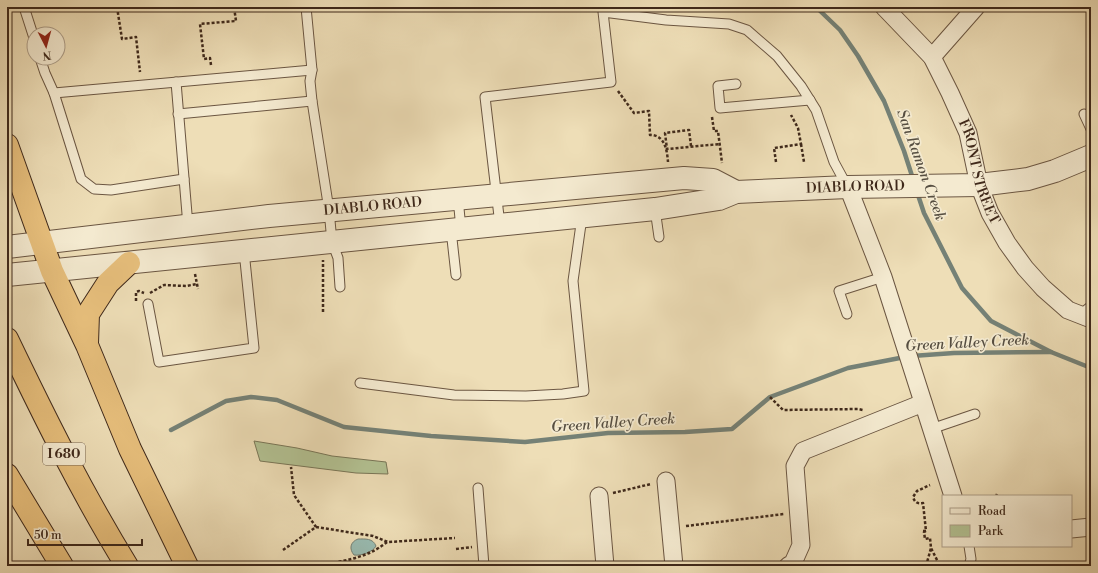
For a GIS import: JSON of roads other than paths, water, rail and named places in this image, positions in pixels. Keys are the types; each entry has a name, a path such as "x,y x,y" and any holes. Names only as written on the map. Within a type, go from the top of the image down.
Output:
{"highway":[{"path":"7,146 52,270 87,345 130,449 187,566"},
{"path":"87,345 88,314 108,283 129,263"},
{"name":"I 680","path":"7,339 46,421 105,530 127,566"},
{"path":"7,475 62,566"}],"street":[{"name":"FRONT STREET","path":"884,7 932,57 968,133 979,185 990,213 1007,242 1025,268 1043,288 1068,310 1087,313"},
{"path":"932,57 976,7"},
{"name":"DIABLO ROAD","path":"7,275 244,251 328,248 456,229 655,209 719,199 736,192 848,187 954,184 979,185 1028,179 1055,171 1091,156"},
{"name":"DIABLO ROAD","path":"7,247 329,210 684,178 713,180 736,192"},
{"path":"848,187 883,277 953,495"},
{"path":"788,566 793,563 801,545 796,466 803,452 886,418 921,397"},
{"path":"666,481 674,566"},
{"path":"599,496 605,566"},
{"path":"1072,529 1091,527"}],"lane":[{"path":"24,7 30,26"},
{"path":"306,7 312,70 310,81 312,101 329,210 328,248 338,258 340,287"},
{"path":"500,225 485,98 611,82 603,12 666,20 729,24 747,30 777,56 802,86 816,110 834,162 848,187"},
{"path":"43,66 54,93 81,179 94,189 111,190 184,180"},
{"path":"54,93 312,70"},
{"path":"176,82 188,226"},
{"path":"736,84 718,86 720,108 810,100"},
{"path":"178,114 312,101"},
{"path":"1084,114 1091,129"},
{"path":"456,275 458,198"},
{"path":"655,209 659,237"},
{"path":"360,383 454,395 526,396 584,391 573,281 582,217"},
{"path":"148,304 158,362 254,348 244,251"},
{"path":"847,314 839,291 883,277"},
{"path":"931,429 975,414"},
{"path":"478,488 484,566"},
{"path":"969,547 971,559 969,566"}],"water":[{"path":"355,540 371,540 376,546 366,553 354,555 351,550 351,546"}],"waterway":[{"name":"San Ramon Creek","path":"816,7 840,30 858,56 884,101 904,151 913,179"},
{"name":"San Ramon Creek","path":"917,192 924,213 962,288 991,321 1051,352 1091,368"},
{"name":"Green Valley Creek","path":"912,356 954,353 1051,352"},
{"name":"Green Valley Creek","path":"171,430 226,401 251,397 277,400 344,427 431,436 525,442 608,433 685,432 732,429 770,397 848,368 905,357"}]}
